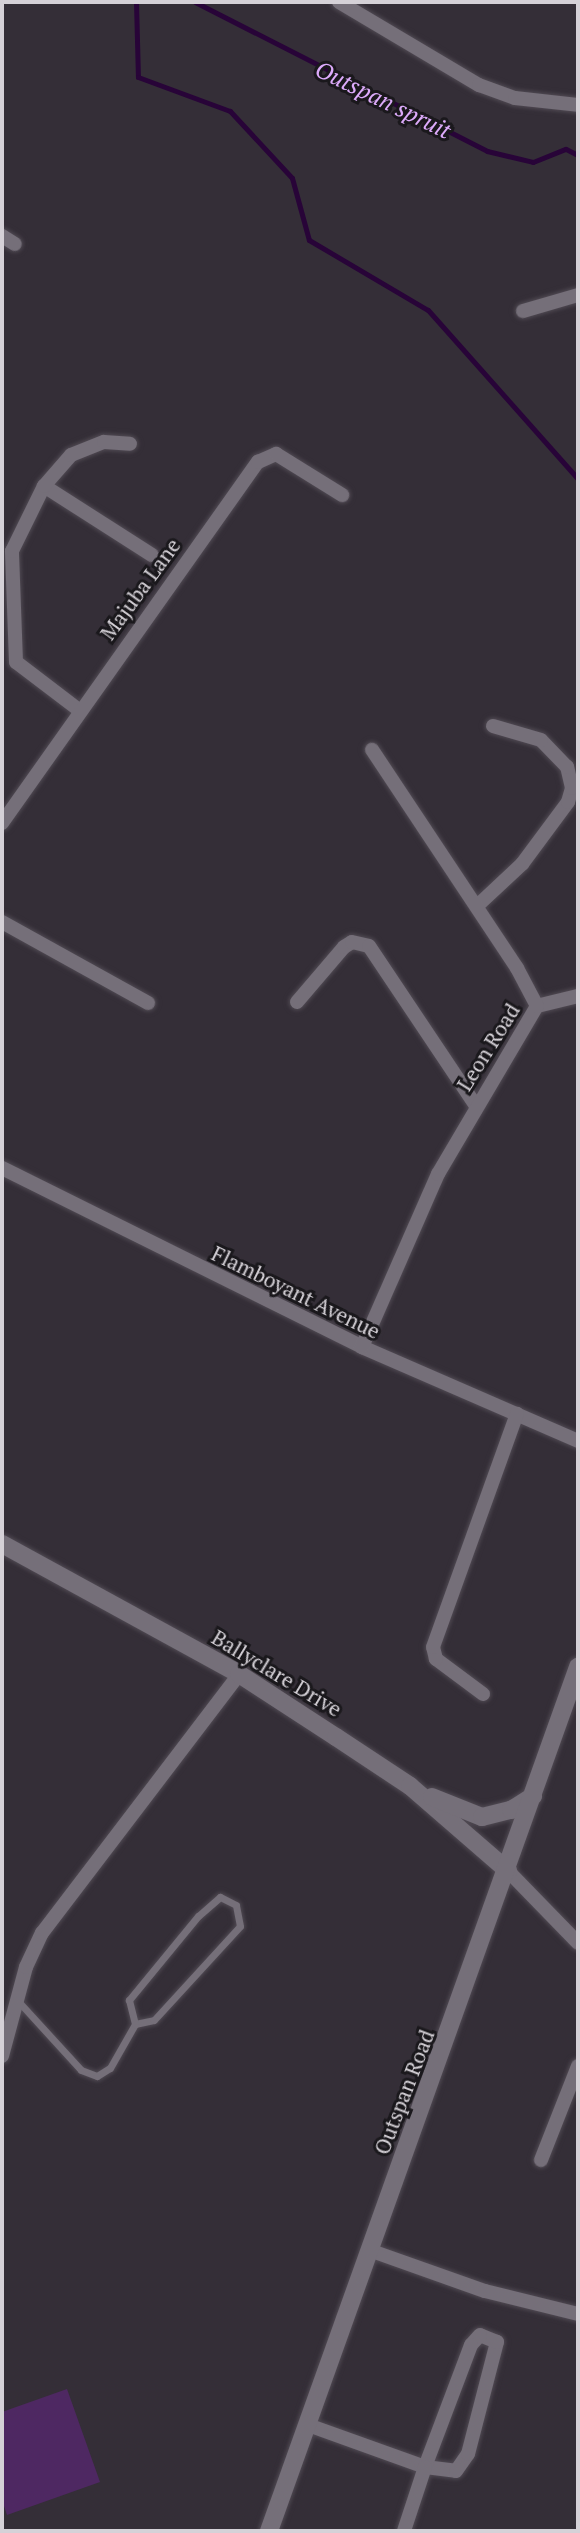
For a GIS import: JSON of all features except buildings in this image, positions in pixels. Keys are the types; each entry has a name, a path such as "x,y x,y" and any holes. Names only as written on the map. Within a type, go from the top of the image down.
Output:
{"street":[{"path":"338,2 479,85 515,97 578,104"},
{"path":"523,311 578,295"},
{"path":"79,710 24,670 13,651 12,551 44,486 85,446 130,444"},
{"name":"Majuba Lane","path":"2,823 79,710 265,456 276,454 342,495"},
{"path":"44,486 152,555"},
{"path":"477,906 522,864 568,802 572,788 567,767 541,740 493,726"},
{"name":"Leon Road","path":"362,1347 438,1174 537,1006 477,906 372,750"},
{"path":"2,922 148,1003"},
{"path":"297,1002 344,947 352,942 369,946 476,1106"},
{"path":"537,1006 578,996"},
{"name":"Flamboyant Avenue","path":"2,1168 362,1347 578,1441"},
{"path":"483,1694 436,1659 433,1647 517,1414"},
{"name":"Ballyclare Drive","path":"2,1544 239,1674 410,1786 508,1871"},
{"name":"Outspan Road","path":"269,2531 508,1871 578,1667"},
{"path":"2,2056 16,2000 42,1933 239,1674"},
{"path":"410,1786 482,1817 511,1810 533,1796"},
{"path":"508,1871 578,1943"},
{"path":"541,2160 578,2066"},
{"path":"369,2250 485,2291 578,2314"},
{"path":"308,2425 425,2467 452,2472 465,2461 498,2353 494,2339 480,2335 471,2345 425,2467 404,2531"}],"lane":[{"path":"16,2000 81,2070 97,2076 110,2068 135,2024 129,2000 198,1916 220,1898 236,1905 240,1926 154,2020 135,2024"}],"shaded area":[{"path":"67,2389 100,2482 7,2515 2,2500 2,2412"}],"waterway":[{"path":"136,2 138,77 230,111 292,178 309,240 428,310 578,479"},
{"name":"Outspan spruit","path":"195,2 487,151 533,162 566,149 578,155"}]}
